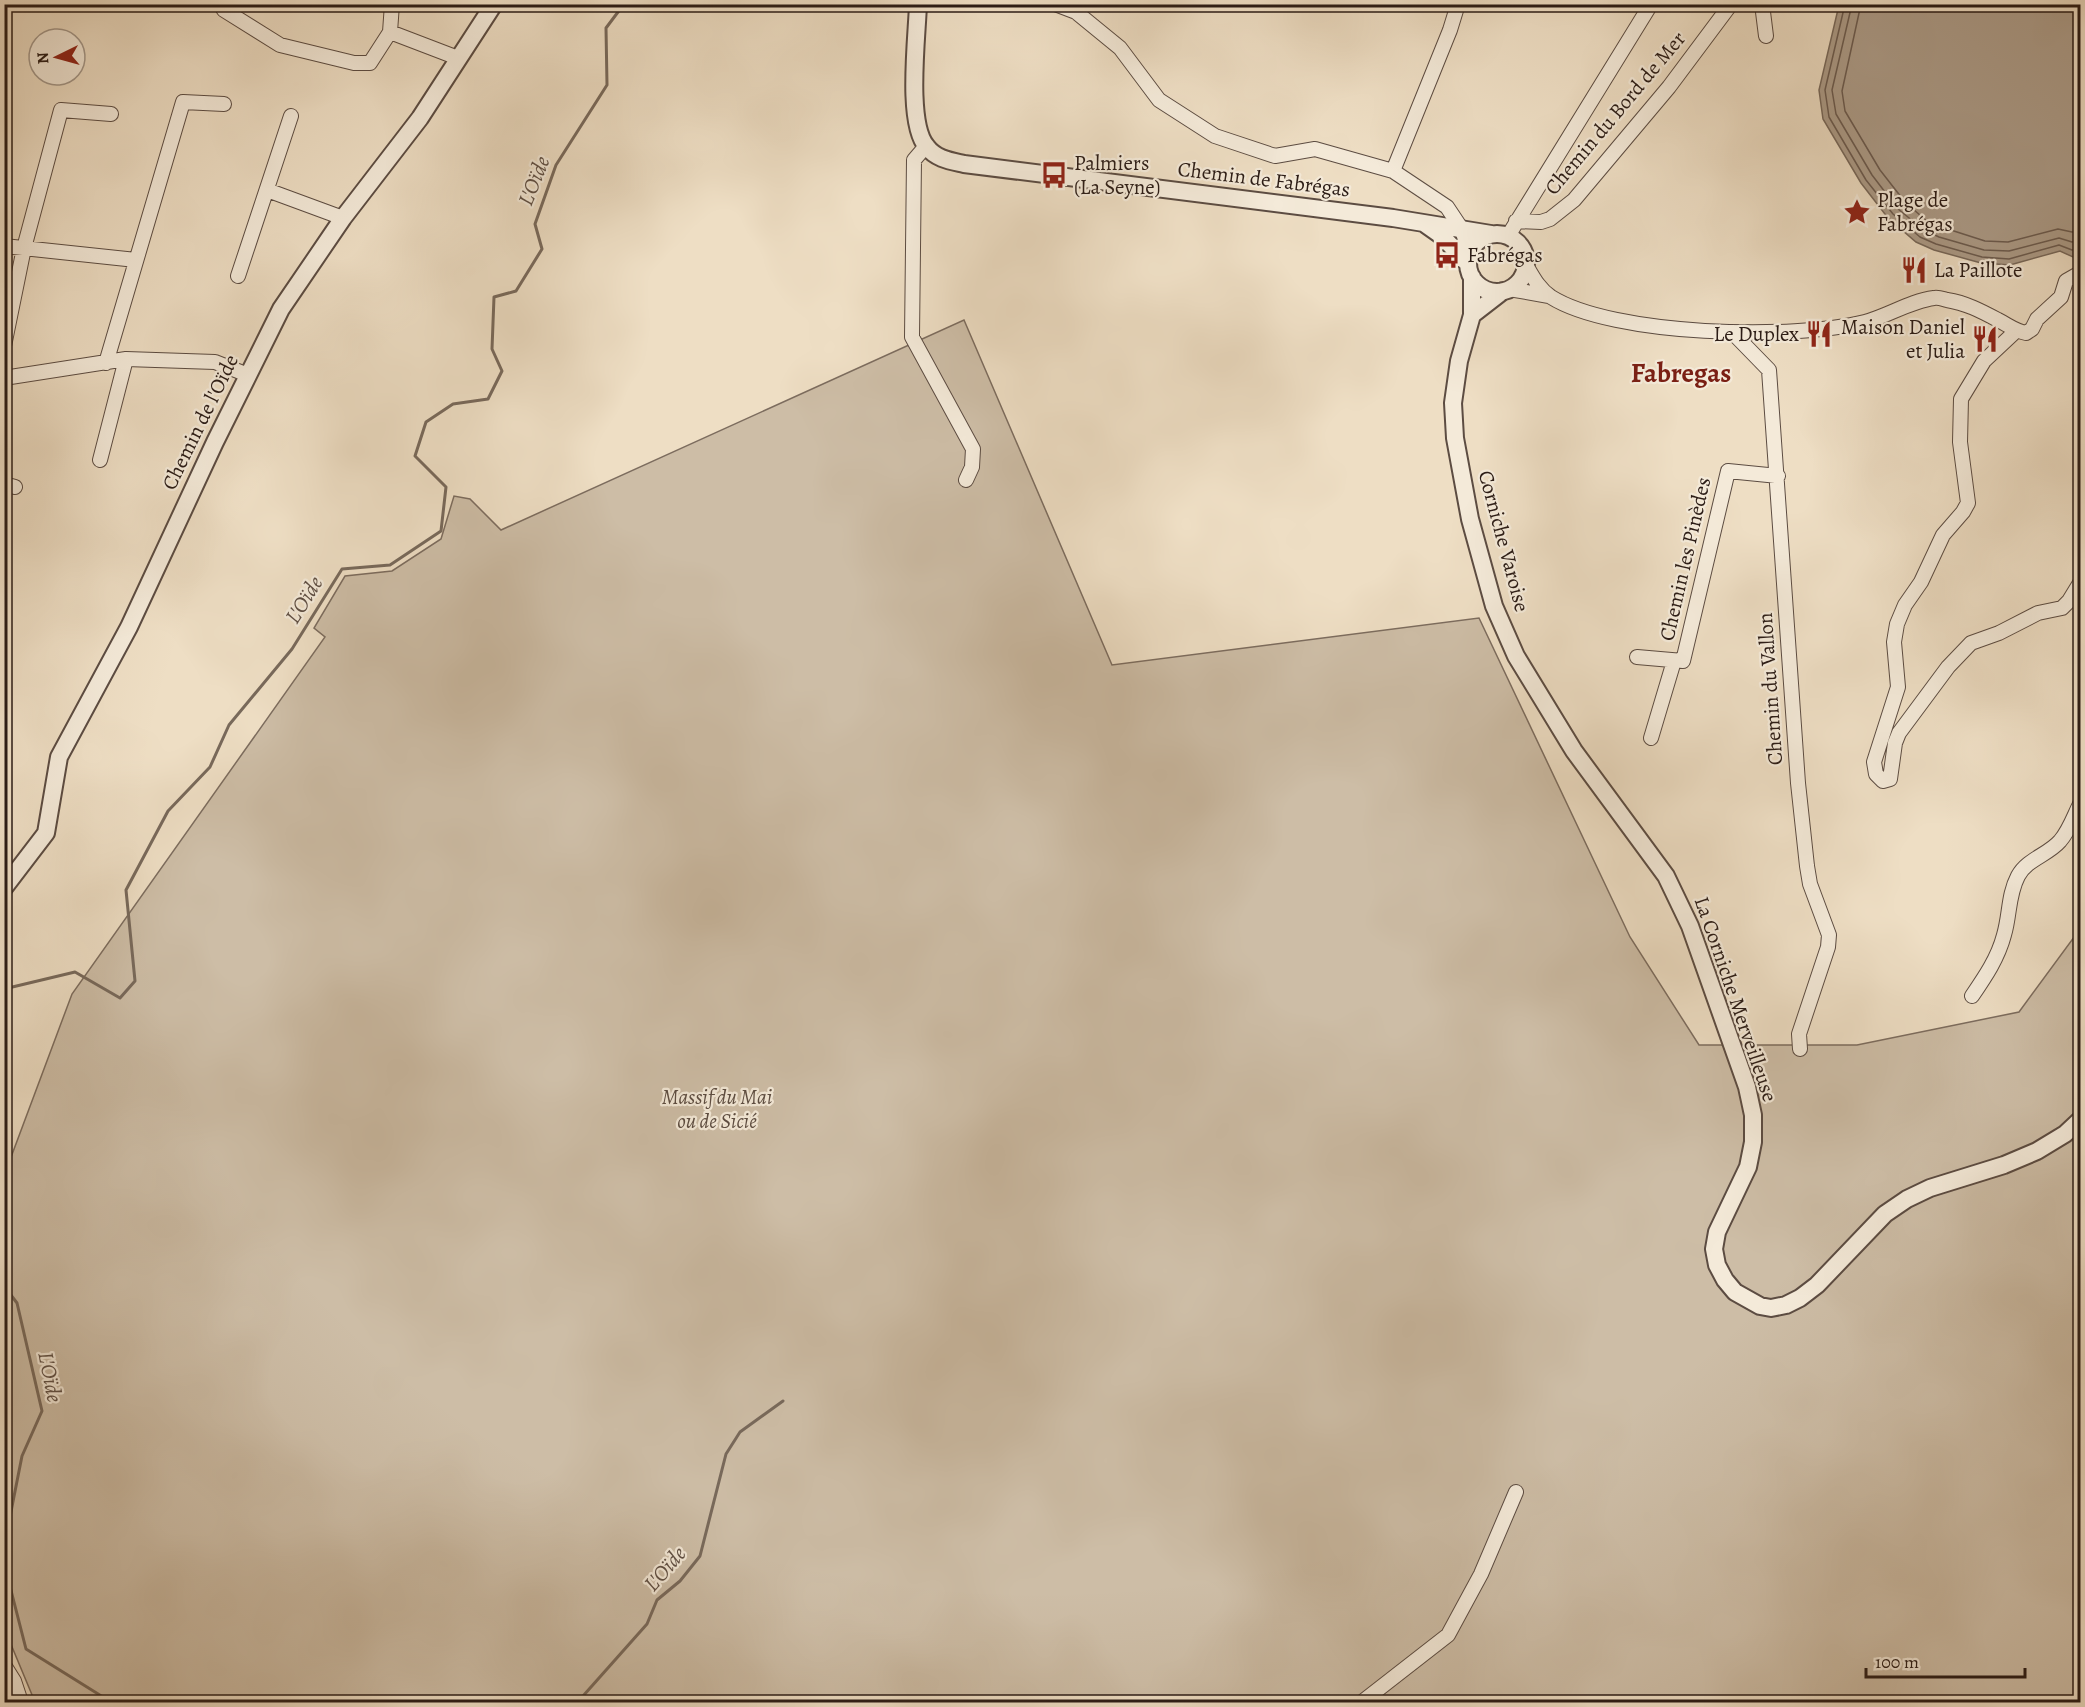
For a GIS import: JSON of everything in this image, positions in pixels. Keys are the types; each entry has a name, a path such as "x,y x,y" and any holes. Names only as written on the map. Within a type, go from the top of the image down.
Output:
{"street":[{"path":"220,4 224,10 280,45 354,63 370,63 390,32 392,4"},
{"name":"Chemin de l'Oïde","path":"4,888 46,832 59,757 129,627 215,442 281,309 343,218 420,118 494,4"},
{"path":"918,4 915,114 920,138 926,146 914,160 912,337 973,449 972,467 966,480"},
{"path":"1055,4 1076,12 1120,48 1159,100 1215,136 1275,156 1315,149 1393,171 1448,207 1461,228 1470,265 1482,288 1496,292 1506,290 1549,296"},
{"path":"1393,171 1450,30 1458,4"},
{"path":"1651,4 1512,229 1514,239 1524,251 1526,265 1540,288 1549,296 1572,308 1600,317 1651,326 1732,332 1808,330 1866,322 1935,297 1957,301 1975,308 2021,332"},
{"name":"Chemin du Bord de Mer","path":"1512,229 1550,219 1574,200 1669,87 1731,4"},
{"path":"1762,4 1766,36"},
{"path":"390,32 458,58"},
{"path":"106,363 183,102 224,104"},
{"path":"4,346 24,248 61,110 111,114"},
{"path":"238,276 291,116"},
{"name":"Chemin de Fabrégas","path":"926,146 932,153 942,158 964,164 1423,222 1491,234"},
{"path":"267,190 343,218"},
{"path":"1423,222 1442,236 1470,265"},
{"path":"1470,265 1480,239 1512,229"},
{"path":"4,246 136,260"},
{"name":"Corniche Varoise","path":"1470,265 1472,315 1459,361 1453,403 1455,438 1470,519 1494,606 1516,656 1574,751 1666,876"},
{"path":"1472,315 1517,284 1526,265"},
{"path":"2080,273 2066,281 2061,297 2037,319 2032,329 2021,332 1984,361 1961,399 1960,442 1968,503 1964,512 1943,535 1921,582 1905,605 1897,624 1894,642 1898,687 1895,703 1875,757 1878,778 1883,781 1890,779 1895,743 1899,733 1948,667 1971,643 1999,633 2038,613 2062,608 2080,583"},
{"name":"Chemin du Vallon","path":"1732,332 1769,370 1798,783 1810,884 1829,935 1828,947 1799,1034 1800,1049"},
{"path":"100,460 126,359"},
{"path":"4,378 126,359 215,362 248,375"},
{"name":"Chemin les Pinèdes","path":"1637,657 1683,661 1728,471 1778,476"},
{"name":"Chemin les Pinèdes","path":"1651,738 1674,661"},
{"path":"1972,996 1991,969 2001,944 2016,879 2023,868 2060,841 2080,804"},
{"name":"La Corniche Merveilleuse","path":"1666,876 1690,926 1747,1087 1753,1115 1754,1142 1748,1167 1717,1232 1714,1249 1721,1273 1735,1292 1760,1306 1771,1308 1786,1305 1817,1285 1885,1214 1907,1199 1930,1188 2004,1165 2037,1151 2065,1134 2080,1120"},
{"path":"1362,1702 1448,1635 1481,1574 1516,1492"},
{"path":"4,1665 14,1681 21,1702"}],"green space":[{"name":"Massif du Mai ou de Sicié","path":"964,320 1112,665 1479,618 1630,937 1699,1045 1857,1045 2019,1012 2080,929 2080,1702 35,1702 5,1630 4,1176 72,994 325,637 314,628 345,576 392,571 441,539 454,496 470,499 501,530"}],"water":[{"path":"1839,5 2080,5 2080,253 2073,257 2060,251 2010,265 1981,263 1934,250 1916,242 1888,218 1861,183 1823,119 1819,90"}],"waterway":[{"name":"L'Oïde","path":"4,989 75,972 120,998 135,981 126,890 168,811 210,767 229,725 292,649 342,569 390,565 441,531 446,487 415,456 426,422 453,404 488,399 502,371 492,349 494,297 516,291 542,249 535,224 556,165 607,85 606,28 624,4"},
{"name":"L'Oïde","path":"4,1286 17,1303 42,1411 22,1456 4,1547"},
{"name":"L'Oïde","path":"553,1702 583,1696 647,1624 657,1600 680,1581 700,1556 726,1454 740,1432 783,1401"},
{"name":"L'Oïde","path":"4,1563 26,1649 111,1702"}],"place":[{"name":"Palmiers (La Seyne)","path":"1054,175"},
{"name":"Plage de Fabrégas","path":"1857,212"},
{"name":"Fabrégas","path":"1447,255"},
{"name":"La Paillote","path":"1914,270"},
{"name":"Le Duplex","path":"1819,334"},
{"name":"Maison Daniel et Julia","path":"1985,339"}],"district":[{"name":"Fabregas","path":"1681,373"}]}
